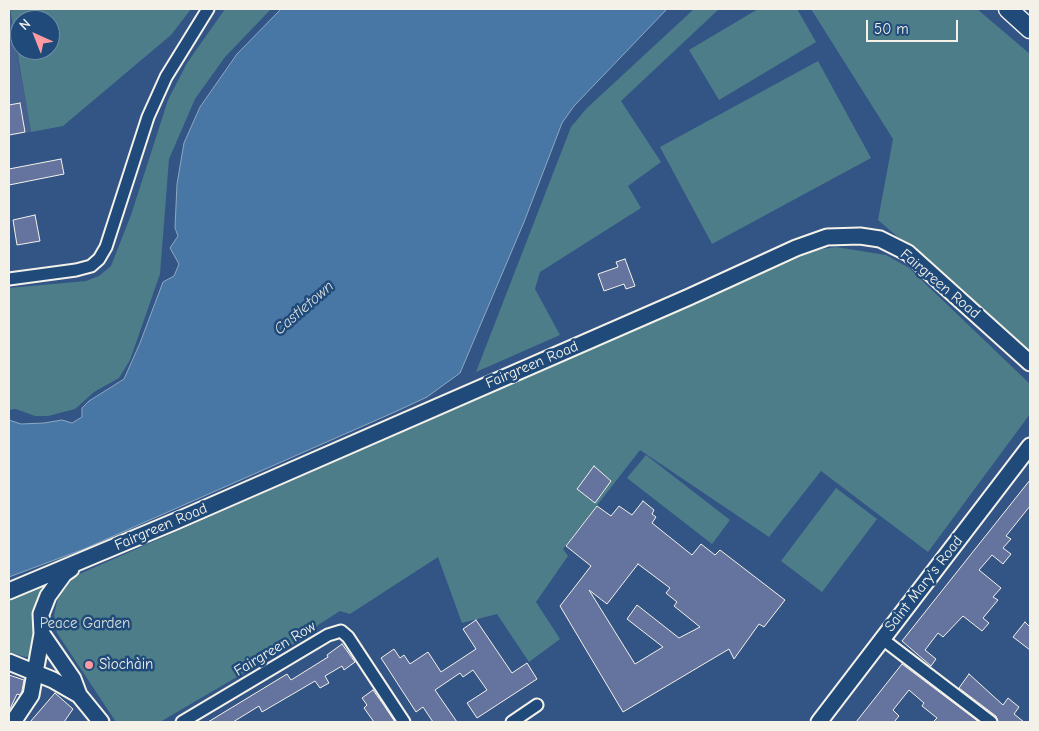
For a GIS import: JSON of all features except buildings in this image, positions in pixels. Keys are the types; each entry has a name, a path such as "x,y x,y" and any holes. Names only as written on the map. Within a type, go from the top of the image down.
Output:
{"main road":[{"path":"1008,9 1030,29"},
{"name":"Fairgreen Road","path":"9,592 689,297 796,248 827,237 860,236 880,239 908,253 1030,363"},
{"name":"Saint Mary's Road","path":"819,722 881,638 1030,446"},
{"path":"13,722 31,695 42,634 41,614 48,596 64,574 85,559"},
{"path":"42,634 73,679 79,696 100,722"},
{"path":"9,662 35,672 79,696"}],"street":[{"path":"9,279 76,270 91,266 99,259 106,247 148,117 166,76 208,9"},
{"name":"Fairgreen Row","path":"182,722 328,635 341,631 348,637 404,722"},
{"path":"881,638 991,722"},
{"path":"512,722 537,705"}],"shaded area":[{"path":"9,9 10,60 18,60 31,132 9,136"}],"green space":[{"path":"10,9 191,9 171,35 63,126 31,132 19,60 60,60 60,10"},
{"path":"225,9 271,9 225,57 195,99 169,159 160,274 130,360 119,378 94,392 75,409 48,416 35,416 16,409 9,410 9,288 86,281 99,276 111,266 131,215 168,100 187,63"},
{"path":"694,9 719,9 621,101 661,162 628,186 641,208 540,272 535,289 560,335 476,372 571,127 587,108"},
{"path":"758,9 797,9 816,42 719,100 689,50"},
{"path":"811,9 977,9 1030,54 1030,351 878,220 893,139"},
{"path":"818,61 871,158 712,244 660,147"},
{"name":"Peace Garden","path":"836,247 886,255 909,268 1030,384 1030,414 928,552 821,471 769,537 640,450 563,549 568,556 536,602 560,639 529,662 497,614 462,623 438,557 350,614 340,611 318,625 312,633 160,722 116,722 57,633 54,615 58,598 75,576 816,250"},
{"path":"646,455 730,520 712,544 627,478"},
{"path":"836,488 877,519 822,592 781,561"},
{"path":"53,577 33,656 25,657 9,652 9,600"}],"water":[{"name":"Castletown","path":"281,9 667,9 574,106 562,123 524,222 460,373 427,397 397,411 84,549 9,577 9,420 21,424 62,420 72,423 82,417 82,408 89,401 124,379 163,282 174,276 179,264 170,248 178,236 175,228 177,184 184,143 200,107 237,54"}],"place":[{"name":"Sìochàin","path":"89,665"}]}
